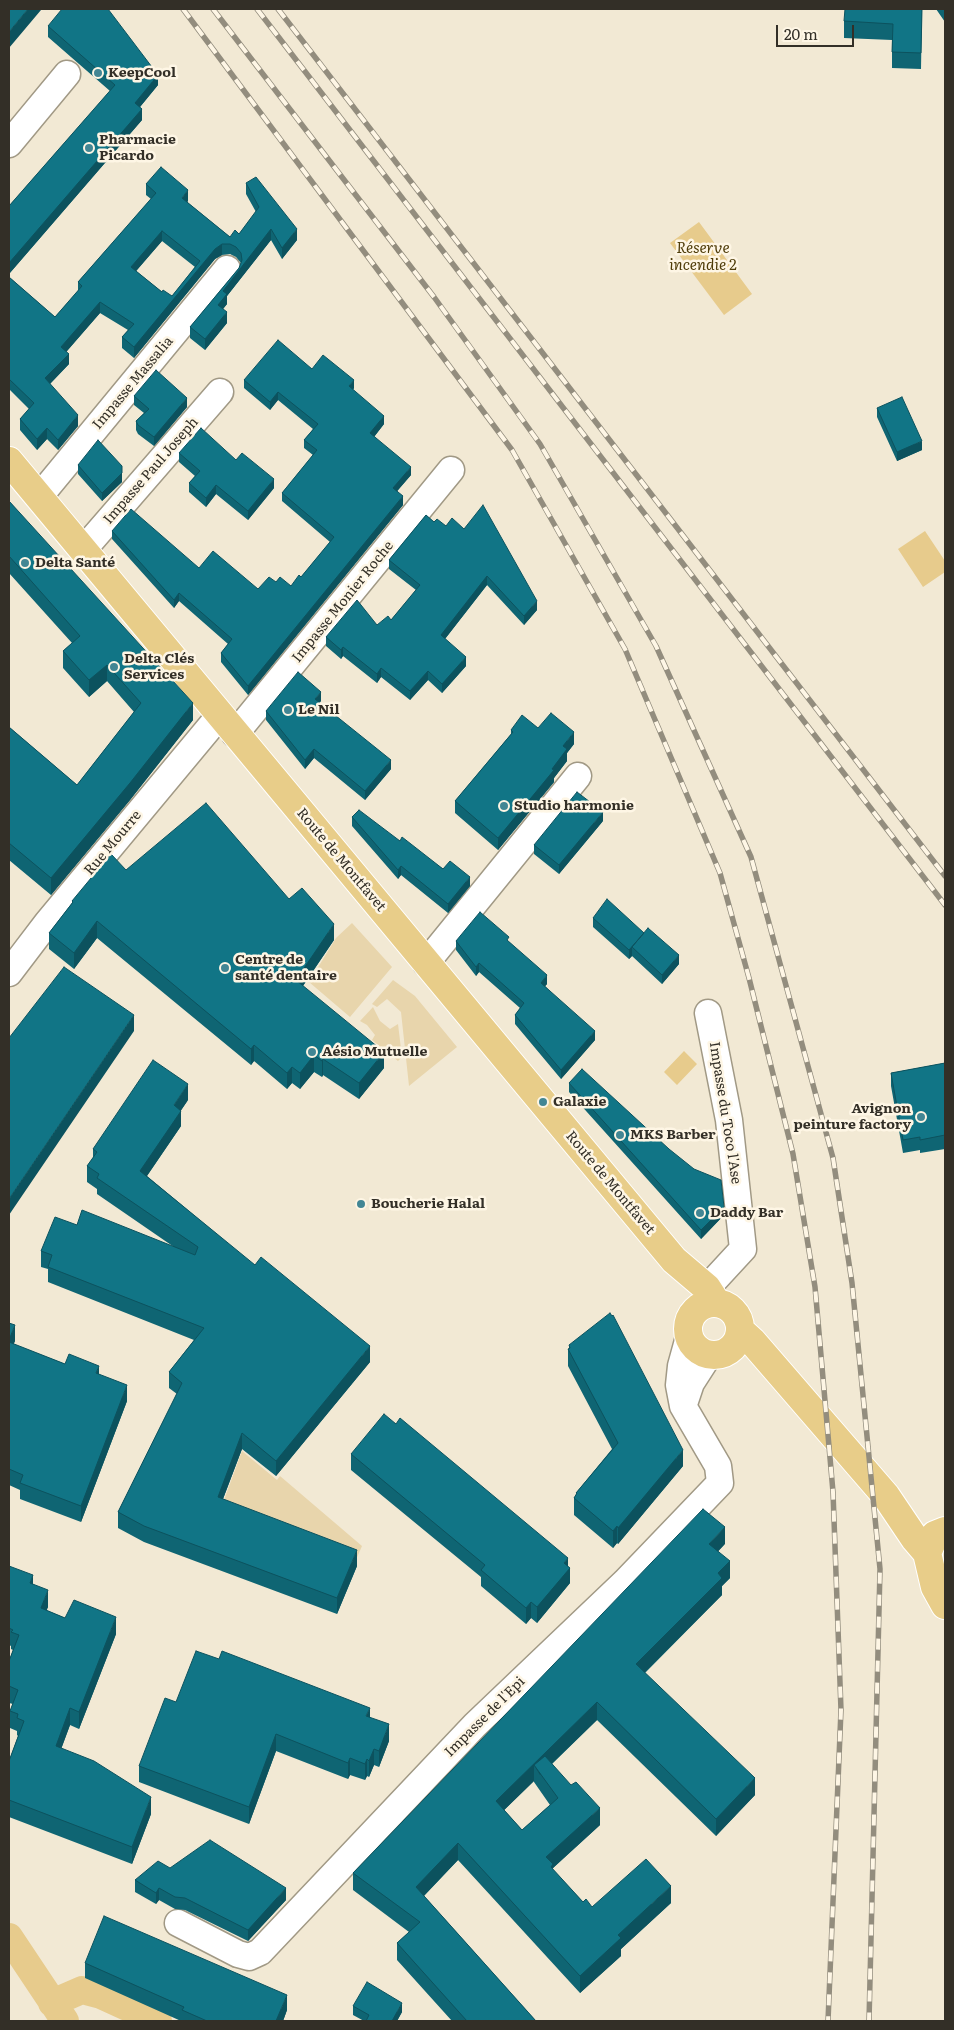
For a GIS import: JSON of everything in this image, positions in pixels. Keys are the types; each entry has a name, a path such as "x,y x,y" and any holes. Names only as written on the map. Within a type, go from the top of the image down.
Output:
{"main road":[{"name":"Route de Montfavet","path":"9,461 674,1260 712,1295"},
{"name":"Route de Montfavet","path":"674,1260 690,1326"},
{"path":"726,1345 739,1320 734,1312 712,1295 706,1303 697,1307 690,1326 696,1349 726,1345 771,1363 886,1496 915,1539 927,1553 935,1586 945,1605"},
{"path":"886,1496 945,1530"},
{"path":"927,1553 935,1535 945,1530"}],"street":[{"path":"9,144 67,74"},
{"name":"Impasse Massalia","path":"39,497 226,269"},
{"name":"Impasse Paul Joseph","path":"83,550 220,392"},
{"name":"Impasse Monier Roche","path":"228,724 450,470"},
{"name":"Rue Mourre","path":"9,973 47,923 228,724"},
{"path":"426,962 578,776"},
{"name":"Impasse du Toco l'Ase","path":"708,1013 729,1120 743,1248 712,1295"},
{"name":"Impasse de l'Epi","path":"178,1923 238,1954 249,1957 260,1952 475,1725 625,1582 720,1483 718,1466 683,1406 678,1385 690,1326"},
{"path":"683,1406 691,1383 726,1345"}],"shaded area":[{"path":"352,923 392,967 350,1017 309,982 336,938"},
{"path":"393,980 415,996 457,1047 409,1086 401,1012 387,999 377,1007 372,1004"},
{"path":"373,1007 380,1021 390,1029 398,1024 402,1057 398,1061 372,1040 375,1035 367,1025 360,1021"},
{"path":"242,1451 277,1480 280,1476 362,1546 355,1562 220,1511"}],"water":[{"name":"Réserve incendie 2","path":"699,222 752,294 724,315 670,243"},
{"path":"925,531 945,561 945,572 923,587 898,549"},
{"path":"684,1051 697,1064 677,1085 664,1072"}],"building":[{"path":"9,9 28,9 9,32"},
{"path":"62,9 108,9 158,75 135,103 142,109 9,263 9,206 115,85 48,26"},
{"path":"845,9 922,9 921,53 892,52 893,24 844,21"},
{"path":"161,167 188,190 182,198 230,237 235,230 239,234 259,207 246,183 256,177 297,229 282,248 271,229 223,291 227,294 218,305 227,312 205,339 190,327 239,268 242,260 241,253 230,244 222,244 215,249 134,347 122,337 134,324 100,302 61,347 69,354 45,378 78,415 58,440 47,428 37,439 20,419 34,403 9,379 9,277 55,317 82,286 78,282 156,193 146,184","holes":["162,231 200,261 172,296 163,290 162,292 131,267"]},
{"path":"278,340 312,369 323,355 354,380 349,386 384,416 370,433 411,467 393,488 403,496 248,686 221,653 232,639 179,593 174,600 112,531 131,509 199,568 213,551 258,589 269,577 276,582 280,577 291,586 299,575 301,577 334,537 282,493 317,450 304,440 318,424 278,392 270,402 244,380"},
{"path":"156,370 187,398 154,437 138,425 136,421 149,409 134,396"},
{"path":"902,397 922,441 897,452 877,408"},
{"path":"201,428 236,460 242,453 274,479 248,511 216,485 206,498 189,483 200,471 179,453"},
{"path":"98,440 122,466 122,473 102,493 78,465"},
{"path":"9,501 193,703 51,878 9,843 9,727 77,785 141,703 107,665 89,680 63,651 80,636 9,556"},
{"path":"483,505 537,601 524,616 487,576 441,635 466,657 442,684 428,671 410,691 381,668 377,674 343,647 341,650 326,637 357,600 377,625 388,616 391,620 420,585 389,560 426,515 434,522 437,519 446,526 452,518 464,529"},
{"path":"298,672 321,692 315,699 391,760 365,791 314,749 305,760 266,711"},
{"path":"551,713 574,732 563,746 567,749 552,769 554,770 498,838 455,801 513,732 511,730 522,715 538,728"},
{"path":"577,792 603,812 559,865 534,845"},
{"name":"Centre de santé dentaire","path":"206,803 289,899 302,888 334,924 296,980 384,1052 359,1083 314,1055 300,1073 292,1067 287,1073 254,1045 251,1049 97,921 74,953 49,933 72,901 111,854 126,870"},
{"path":"359,810 400,841 402,837 443,869 450,861 470,877 448,904 401,866 398,870 352,817"},
{"path":"607,899 644,933 629,950 593,918"},
{"path":"480,912 509,937 507,940 547,975 541,983 595,1031 561,1070 515,1015 524,1003 479,963 476,967 456,941"},
{"path":"648,928 679,955 662,975 632,947"},
{"path":"64,967 134,1015 9,1199 9,1038"},
{"path":"153,1060 188,1084 174,1105 181,1111 140,1171 255,1265 261,1257 370,1346 276,1461 242,1433 218,1497 357,1550 337,1598 144,1526 118,1512 182,1383 169,1372 204,1328 48,1267 52,1255 41,1251 55,1217 77,1225 82,1210 195,1255 198,1247 97,1178 99,1174 87,1166 97,1152 93,1149"},
{"name":"Avignon peinture factory","path":"945,1063 945,1135 920,1140 920,1137 903,1140 891,1073"},
{"path":"582,1069 669,1149 694,1169 721,1180 724,1207 701,1230 569,1083"},
{"path":"610,1313 613,1315 683,1450 618,1528 617,1526 613,1531 574,1498 576,1493 618,1443 568,1349 570,1348 569,1345"},
{"path":"9,1323 15,1325 9,1340"},
{"path":"9,1342 65,1364 69,1354 99,1366 96,1373 127,1385 81,1506 20,1483 23,1475 9,1469"},
{"path":"384,1414 396,1424 400,1418 568,1558 564,1563 570,1568 537,1607 531,1602 526,1608 481,1570 485,1565 351,1454"},
{"path":"703,1509 725,1527 709,1544 730,1561 718,1573 722,1578 636,1664 755,1778 716,1819 597,1702 496,1801 522,1830 558,1798 534,1765 545,1756 571,1785 576,1782 600,1808 546,1857 553,1864 551,1867 583,1902 586,1899 592,1907 646,1859 671,1886 618,1935 621,1938 580,1976 458,1843 416,1887 536,2021 467,2021 397,1943 420,1922 353,1873"},
{"path":"9,1566 33,1575 30,1583 48,1590 41,1608 65,1618 74,1600 116,1617 79,1712 70,1708 56,1746 94,1761 151,1797 132,1847 9,1800 9,1761 24,1721 17,1718 18,1714 10,1711 18,1690 9,1686 9,1661 19,1635 11,1632 13,1630 9,1628"},
{"path":"196,1651 219,1659 222,1651 370,1708 366,1716 389,1724 379,1751 374,1749 369,1761 367,1759 365,1764 350,1758 348,1763 276,1734 249,1807 139,1766 165,1698 176,1702"},
{"path":"210,1840 286,1888 248,1930 185,1898 175,1897 159,1888 156,1893 135,1880 158,1861 170,1868"},
{"path":"104,1916 287,1995 276,2021 207,2021 182,2010 184,2007 85,1963"},
{"path":"367,1982 402,2003 392,2021 366,2021 369,2015 353,2006"}],"waterway":[{"path":"9,1937 65,2021"},
{"path":"52,2003 82,1990 101,1995 158,2021"}],"railway":[{"path":"183,9 512,450 625,649 720,873 749,978 793,1154 815,1287 833,1492 841,1710 828,2021"},
{"path":"213,9 434,297 540,444 656,646 751,857 833,1158 852,1283 880,1569 869,2021"},
{"path":"257,9 945,905"},
{"path":"278,9 945,876"}],"place":[{"name":"KeepCool","path":"98,73"},
{"name":"Pharmacie Picardo","path":"89,148"},
{"name":"Delta Santé","path":"25,563"},
{"name":"Delta Clés Services","path":"114,667"},
{"name":"Le Nil","path":"288,710"},
{"name":"Studio harmonie","path":"504,806"},
{"name":"Centre de santé dentaire","path":"225,968"},
{"name":"Aésio Mutuelle","path":"312,1052"},
{"name":"Galaxie","path":"543,1102"},
{"name":"Avignon peinture factory","path":"921,1117"},
{"name":"MKS Barber","path":"620,1135"},
{"name":"Boucherie Halal","path":"361,1204"},
{"name":"Daddy Bar","path":"700,1213"}]}
